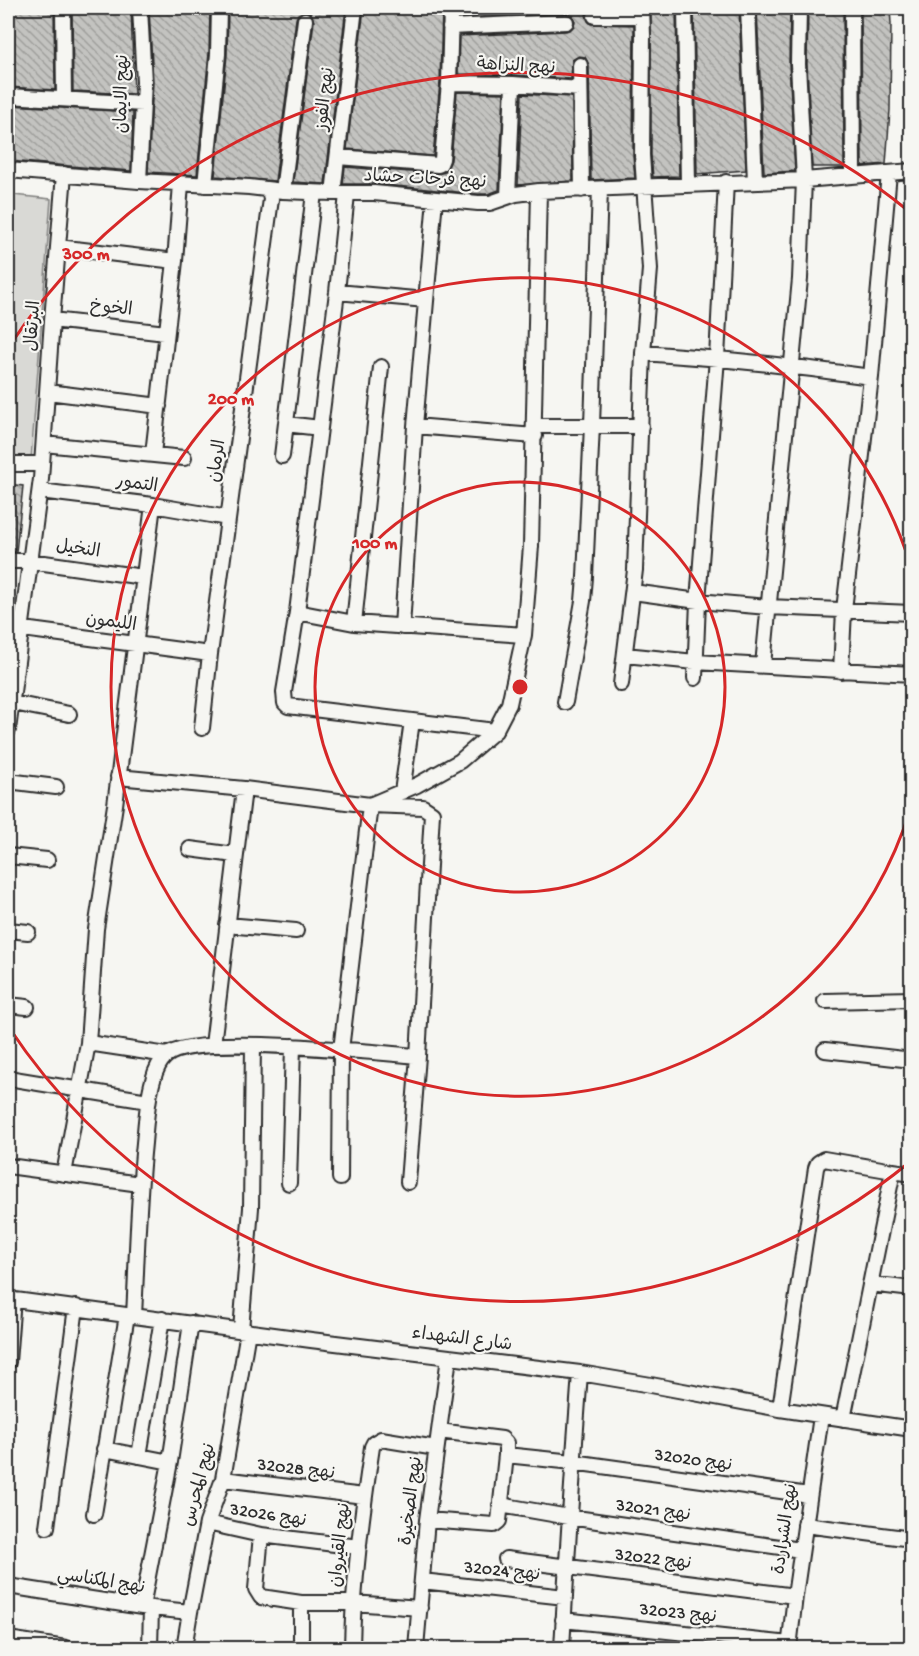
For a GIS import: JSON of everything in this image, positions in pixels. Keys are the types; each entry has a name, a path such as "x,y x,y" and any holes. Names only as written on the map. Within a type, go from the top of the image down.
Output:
{"street":[{"path":"63,8 64,98"},
{"name":"نهج الايمان","path":"139,181 144,82 140,8"},
{"path":"205,185 218,54 219,8"},
{"name":"نهج الفوز","path":"333,194 355,8"},
{"path":"338,157 440,164 449,83 451,8"},
{"path":"685,8 688,184"},
{"path":"748,8 755,182"},
{"path":"763,665 800,279 804,180 798,64 799,8"},
{"path":"852,8 853,176"},
{"path":"595,16 642,12 641,132 650,269 643,353 633,592 621,684"},
{"path":"284,191 305,20"},
{"path":"450,27 566,22"},
{"path":"580,65 582,190"},
{"name":"نهج النزاهة","path":"449,83 513,84 580,89"},
{"path":"508,196 513,84"},
{"path":"8,96 142,104"},
{"name":"نهج فرحات حشاد","path":"8,171 182,184 228,185 270,194 284,191 333,194 374,193 490,203 508,196 539,191 804,180 912,171"},
{"path":"841,671 844,610 871,377 889,172"},
{"name":"البرتقال","path":"8,730 9,702 22,629 40,491 64,174"},
{"path":"695,678 698,601 717,358 726,182"},
{"path":"153,454 182,184"},
{"path":"566,702 582,601 592,425 600,189"},
{"path":"370,806 460,762 495,731 509,704 524,635 531,546 539,191"},
{"path":"282,456 314,192"},
{"name":"الرمان","path":"202,728 270,194"},
{"path":"347,194 297,612 284,692 285,702 288,706 495,731"},
{"path":"402,627 414,426 435,199"},
{"path":"58,247 175,261"},
{"path":"337,292 426,300"},
{"name":"الخوخ","path":"52,320 166,333"},
{"path":"643,353 717,358 871,377"},
{"path":"354,623 381,367"},
{"path":"48,392 159,406"},
{"path":"286,424 320,428"},
{"path":"414,426 535,431 592,425 641,426"},
{"path":"44,444 184,458"},
{"path":"8,464 42,464"},
{"name":"التمور","path":"40,491 153,505 228,518"},
{"path":"64,1174 88,1043 96,929 115,805 153,505"},
{"name":"النخيل","path":"8,561 30,561 143,577"},
{"path":"633,592 768,607 912,613"},
{"path":"297,612 354,623 524,635"},
{"name":"الليمون","path":"8,627 210,654"},
{"path":"625,655 695,662 912,674"},
{"path":"9,702 69,714"},
{"path":"402,792 412,721"},
{"path":"117,777 244,789 370,806 423,807 432,813 418,1056 408,1182"},
{"path":"8,781 56,787"},
{"path":"213,1045 244,789"},
{"path":"340,1178 341,1050 370,806"},
{"path":"190,849 235,855"},
{"path":"8,856 47,860"},
{"path":"227,925 296,931"},
{"path":"8,930 28,932"},
{"path":"825,1001 912,999"},
{"path":"8,1005 27,1007"},
{"path":"88,1043 166,1055 213,1045 253,1045 418,1056"},
{"name":"نهج المحرس","path":"184,1648 207,1523 223,1479 245,1331 251,1208 253,1045"},
{"path":"289,1183 293,1046"},
{"path":"825,1050 912,1060"},
{"path":"94,1514 130,1315 148,1101 156,1070 166,1055"},
{"path":"8,1078 148,1101"},
{"path":"780,1409 818,1163 824,1159 912,1174"},
{"path":"8,1166 140,1184"},
{"path":"843,1419 893,1171"},
{"path":"870,1284 912,1289"},
{"path":"8,1362 10,1299"},
{"name":"شارع الشهداء","path":"10,1299 580,1373 820,1416 912,1429"},
{"path":"46,1527 76,1307"},
{"path":"139,1456 162,1319"},
{"path":"150,1648 146,1608 191,1323"},
{"name":"نهج الصخيرة","path":"416,1648 420,1608 428,1582 427,1520 449,1357"},
{"path":"562,1648 580,1373"},
{"name":"نهج الشراردة","path":"790,1646 820,1416"},
{"path":"427,1520 494,1525 499,1521 506,1443 502,1439 439,1431"},
{"name":"نهج القيروان","path":"352,1648 353,1603 364,1496 372,1447 381,1439 436,1448"},
{"path":"104,1449 170,1462"},
{"name":"نهج 32020","path":"506,1455 573,1462 809,1495"},
{"name":"نهج 32028","path":"223,1479 364,1496"},
{"name":"نهج 32021","path":"500,1505 801,1550"},
{"name":"نهج 32026","path":"207,1523 261,1535 359,1547"},
{"path":"805,1525 912,1539"},
{"path":"261,1535 256,1589 261,1597 301,1603 353,1603 420,1608"},
{"name":"نهج 32022","path":"506,1559 795,1596"},
{"name":"نهج 32024","path":"428,1582 565,1597"},
{"name":"نهج المكناسي","path":"8,1586 146,1608 190,1612"},
{"path":"301,1603 301,1648"},
{"name":"نهج 32023","path":"563,1620 790,1646"},
{"path":"8,1638 66,1648"}],"shaded area":[{"path":"13,195 51,199 31,460 8,460 8,206 10,206"}],"building":[{"path":"8,8 54,8 55,90 8,87"},
{"path":"72,8 131,8 134,94 73,91"},
{"path":"149,8 210,8 209,53 197,175 148,172 153,82"},
{"path":"228,8 346,8 325,184 293,182 314,21 311,13 306,11 298,14 296,19 275,181 215,176 227,55"},
{"path":"364,8 442,8 440,82 433,156 347,149"},
{"path":"460,8 593,8 586,15 591,24 634,25 633,155 635,178 591,180 589,65 585,57 579,56 572,60 571,79 458,74 459,36 566,31 574,26 573,17 566,13 460,18"},
{"path":"651,8 676,8 679,176 653,177"},
{"path":"694,8 739,8 746,170 697,174"},
{"path":"757,8 790,8 789,64 795,171 764,173"},
{"path":"808,8 843,8 844,167 812,167 807,64"},
{"path":"861,8 890,8 891,24 890,110 886,164 862,166"},
{"path":"457,92 504,93 499,190 488,194 478,194 375,184 343,184 345,167 437,174 445,172 451,160"},
{"path":"522,94 572,97 573,181 518,185"},
{"path":"8,105 133,112 131,171 8,161"},
{"path":"8,484 23,486 16,552 8,552"}]}
